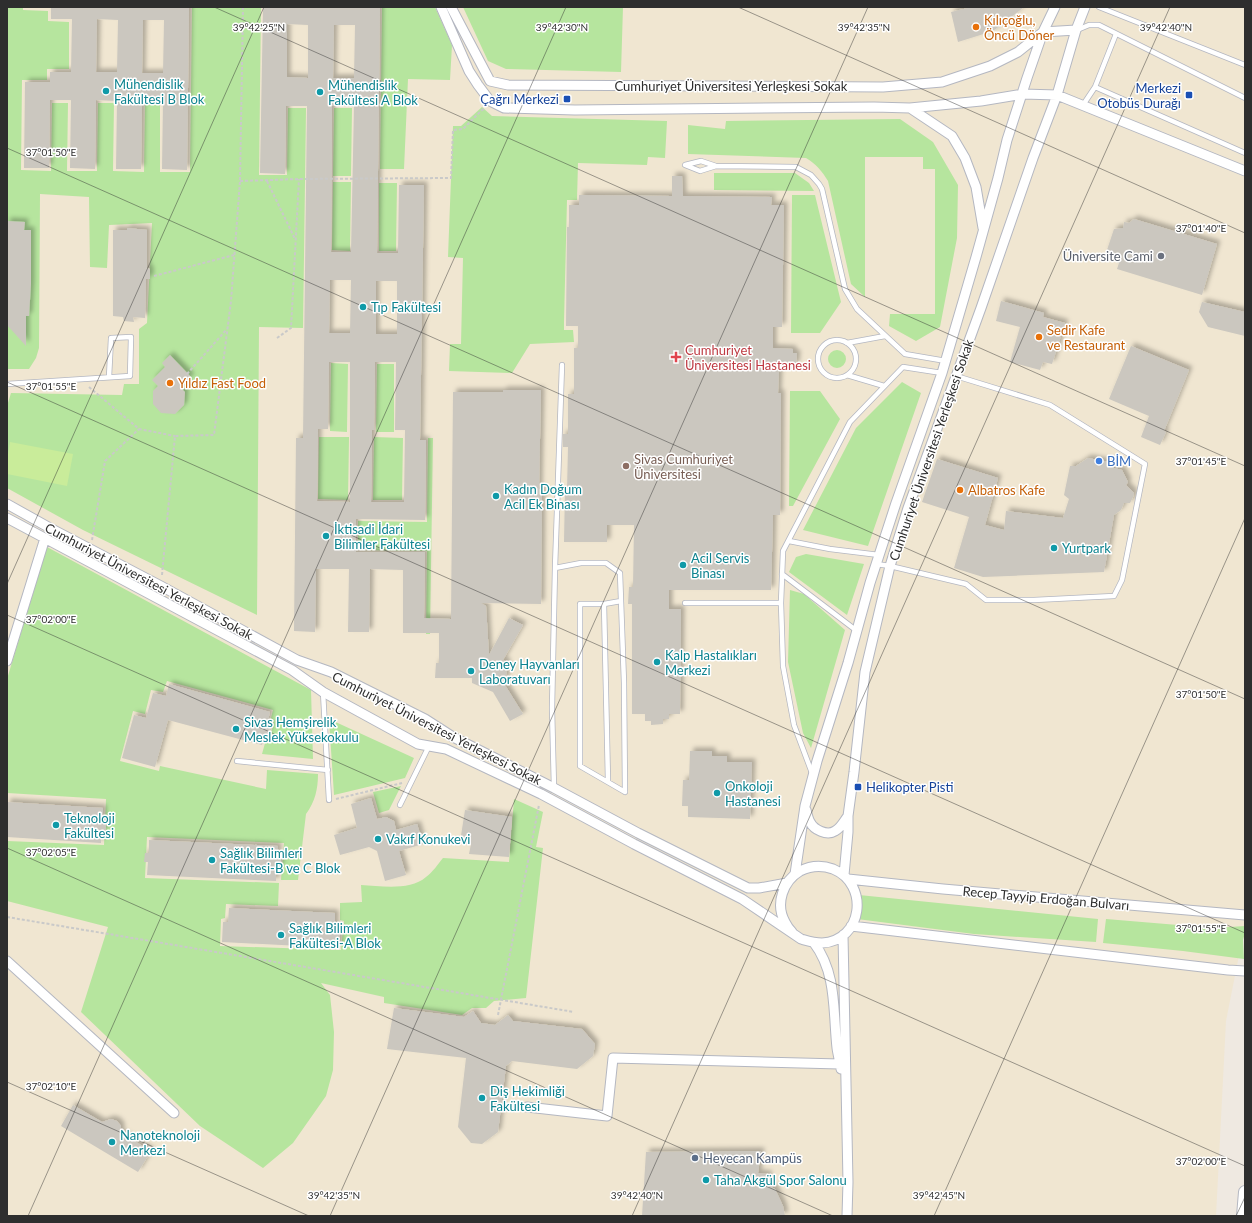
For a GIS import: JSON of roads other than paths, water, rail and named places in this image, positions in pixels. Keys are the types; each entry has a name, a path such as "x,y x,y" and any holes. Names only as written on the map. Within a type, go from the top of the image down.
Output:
{"street":[{"name":"Cumhuriyet Üniversitesi Yerleşkesi Sokak","path":"441,7 469,71 490,101 504,108 574,110 910,108 981,101 1023,94 1057,95 1245,171"},
{"name":"Cumhuriyet Üniversitesi Yerleşkesi Sokak","path":"451,7 490,81 508,85 883,87 942,82 990,66 1018,52 1043,32"},
{"name":"Cumhuriyet Üniversitesi Yerleşkesi Sokak","path":"795,874 805,806 878,559 946,361 984,231 1007,140 1043,32 1055,7"},
{"name":"Cumhuriyet Üniversitesi Yerleşkesi Sokak","path":"846,877 848,816 864,672 890,566 908,508 1057,95 1076,30 1085,7"},
{"path":"1043,32 1076,30"},
{"name":"Cumhuriyet Üniversitesi Yerleşkesi Sokak","path":"910,108 952,136 965,158 976,187 984,231"},
{"name":"Cumhuriyet Üniversitesi Yerleşkesi Sokak","path":"7,504 296,660 331,672 425,718 453,737 748,888 759,888 787,883"},
{"name":"Cumhuriyet Üniversitesi Yerleşkesi Sokak","path":"7,518 292,670 323,692 418,744 446,749 541,794 634,844 742,899 801,939 814,943"},
{"name":"Cumhuriyet Üniversitesi Yerleşkesi Sokak","path":"7,661 45,538"},
{"path":"805,806 810,822 817,830 825,833 834,832 840,828 848,816"},
{"path":"792,932 784,921 781,909 782,895 787,883 795,874 816,866 828,867 839,871 846,877 855,890 858,902 856,914 851,926 843,935 833,941 814,943"},
{"name":"Recep Tayyip Erdoğan Bulvarı","path":"846,877 943,889 1245,915"},
{"path":"851,926 1228,970 1245,970"},
{"path":"843,935 848,1182 847,1216"},
{"path":"814,943 825,960 829,974 836,1021 837,1048 846,1096"},
{"path":"7,961 174,1113"},
{"path":"527,1107 607,1116 613,1058 840,1064"},
{"path":"1243,1216 1245,1192"}],"lane":[{"path":"1099,7 1245,64"},
{"path":"1076,30 1088,25 1099,24 1116,34 1245,98"},
{"path":"1083,106 1095,87 1116,34"},
{"path":"1095,87 1245,153"},
{"path":"716,166 700,171 685,165 701,161 716,166 796,167 806,171 816,179 822,189 845,289 857,310 905,354 946,361"},
{"path":"847,343 854,351 856,362 851,371 847,375 837,378 827,374 820,366 818,356 823,346 827,343 837,340 847,343 885,336"},
{"path":"7,384 130,376 131,337 111,338 109,377"},
{"path":"554,788 552,708 562,365"},
{"path":"813,776 794,725 782,666 781,603 783,551 850,422 903,367 942,373"},
{"path":"847,375 884,386"},
{"path":"789,541 878,559 890,566 966,584 986,600 1034,600 1114,596 1122,580 1145,464 1050,404 956,376"},
{"path":"555,568 581,563 606,563 620,573 624,683 625,792 580,766 580,604 604,604 621,601"},
{"path":"782,574 857,631"},
{"path":"685,603 781,603"},
{"path":"604,604 608,781"},
{"path":"323,692 330,800"},
{"path":"400,805 429,746"},
{"path":"237,761 328,770"}],"place":[{"name":"Kılıçoğlu, Öncü Döner","path":"976,27"},
{"name":"Mühendislik Fakültesi B Blok","path":"106,91"},
{"name":"Mühendislik Fakültesi A Blok","path":"320,92"},
{"name":"Merkezi Otobüs Durağı","path":"1189,95"},
{"name":"Çağrı Merkezi","path":"567,99"},
{"name":"Üniversite Cami","path":"1161,256"},
{"name":"Tıp Fakültesi","path":"363,307"},
{"name":"Sedir Kafe ve Restaurant","path":"1039,337"},
{"name":"Cumhuriyet Üniversitesi Hastanesi","path":"676,357"},
{"name":"Yıldız Fast Food","path":"170,383"},
{"name":"BİM","path":"1099,461"},
{"name":"Sivas Cumhuriyet Üniversitesi","path":"626,466"},
{"name":"Albatros Kafe","path":"960,490"},
{"name":"Kadın Doğum Acil Ek Binası","path":"496,496"},
{"name":"İktisadi İdari Bilimler Fakültesi","path":"326,536"},
{"name":"Yurtpark","path":"1054,548"},
{"name":"Acil Servis Binası","path":"683,565"},
{"name":"Kalp Hastalıkları Merkezi","path":"657,662"},
{"name":"Deney Hayvanları Laboratuvarı","path":"471,671"},
{"name":"Sivas Hemşirelik Meslek Yüksekokulu","path":"236,729"},
{"name":"Helikopter Pisti","path":"858,787"},
{"name":"Onkoloji Hastanesi","path":"717,793"},
{"name":"Teknoloji Fakültesi","path":"56,825"},
{"name":"Vakıf Konukevi","path":"378,839"},
{"name":"Sağlık Bilimleri Fakültesi-B ve C Blok","path":"212,860"},
{"name":"Sağlık Bilimleri Fakültesi-A Blok","path":"281,935"},
{"name":"Diş Hekimliği Fakültesi","path":"482,1098"},
{"name":"Nanoteknoloji Merkezi","path":"112,1142"},
{"name":"Heyecan Kampüs","path":"695,1158"},
{"name":"Taha Akgül Spor Salonu","path":"706,1180"}]}
